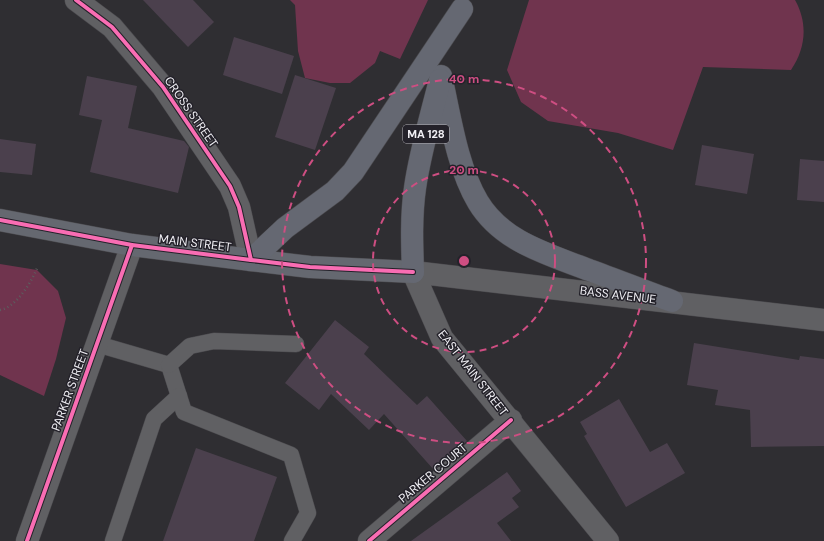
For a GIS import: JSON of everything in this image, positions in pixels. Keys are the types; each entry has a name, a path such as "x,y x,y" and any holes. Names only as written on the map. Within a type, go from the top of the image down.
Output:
{"highway":[{"path":"251,260 285,228 335,192 353,172 464,5"},
{"name":"MA 128","path":"413,272 411,231 415,188 421,154 441,76 464,5"},
{"path":"441,76 462,164 478,202 490,218 510,235 537,251 672,301"}],"main road":[{"name":"MAIN STREET","path":"0,220 132,245 251,260 310,267 413,272"}],"street":[{"name":"CROSS STREET","path":"76,0 112,27 163,88 230,186 239,207 251,260"},
{"name":"PARKER STREET","path":"27,541 132,245"},
{"name":"BASS AVENUE","path":"413,272 672,301 824,320"},
{"name":"EAST MAIN STREET","path":"413,272 426,305 442,338 511,420 608,541"},
{"name":"PARKER COURT","path":"369,541 511,420"}],"lane":[{"path":"169,365 190,346 214,341 296,344"},
{"path":"97,344 169,365"},
{"path":"169,365 184,412 291,455 308,513 292,541"},
{"path":"113,541 154,419 179,396"}],"path":[{"path":"0,310 5,309 19,298 38,266"}],"shaded area":[{"path":"290,0 428,0 400,59 380,51 375,63 350,83 330,83 305,78 298,51 295,5"},
{"path":"529,0 795,0 802,18 804,35 800,53 791,70 703,67 673,150 618,133 548,121 521,102 507,70"},
{"path":"0,264 37,270 58,291 66,318 56,359 44,396 0,375"}],"building":[{"path":"143,0 193,0 214,22 188,47"},
{"path":"234,37 294,56 282,94 223,75"},
{"path":"295,75 336,88 315,150 275,137"},
{"path":"87,76 137,86 128,128 184,141 189,147 178,193 90,172 102,120 79,115"},
{"path":"0,139 36,144 32,175 0,172"},
{"path":"702,145 754,154 747,194 695,185"},
{"path":"800,159 824,161 824,202 797,200"},
{"path":"335,320 369,347 364,354 417,405 427,396 467,441 434,470 384,414 369,430 331,394 319,410 285,383"},
{"path":"694,343 799,360 800,356 824,359 824,446 751,447 750,410 715,405 718,390 687,385"},
{"path":"619,399 650,452 667,443 685,473 626,507 584,436 587,434 580,422"},
{"path":"196,448 277,477 254,541 163,541"},
{"path":"507,472 521,491 512,498 519,507 497,523 511,541 411,541"}],"cycle path":[{"path":"76,0 112,27 163,87 230,186 239,207 251,260"},
{"path":"0,220 132,245 251,260 310,267 413,272"},
{"path":"27,541 132,245"},
{"path":"369,541 511,420"}]}
